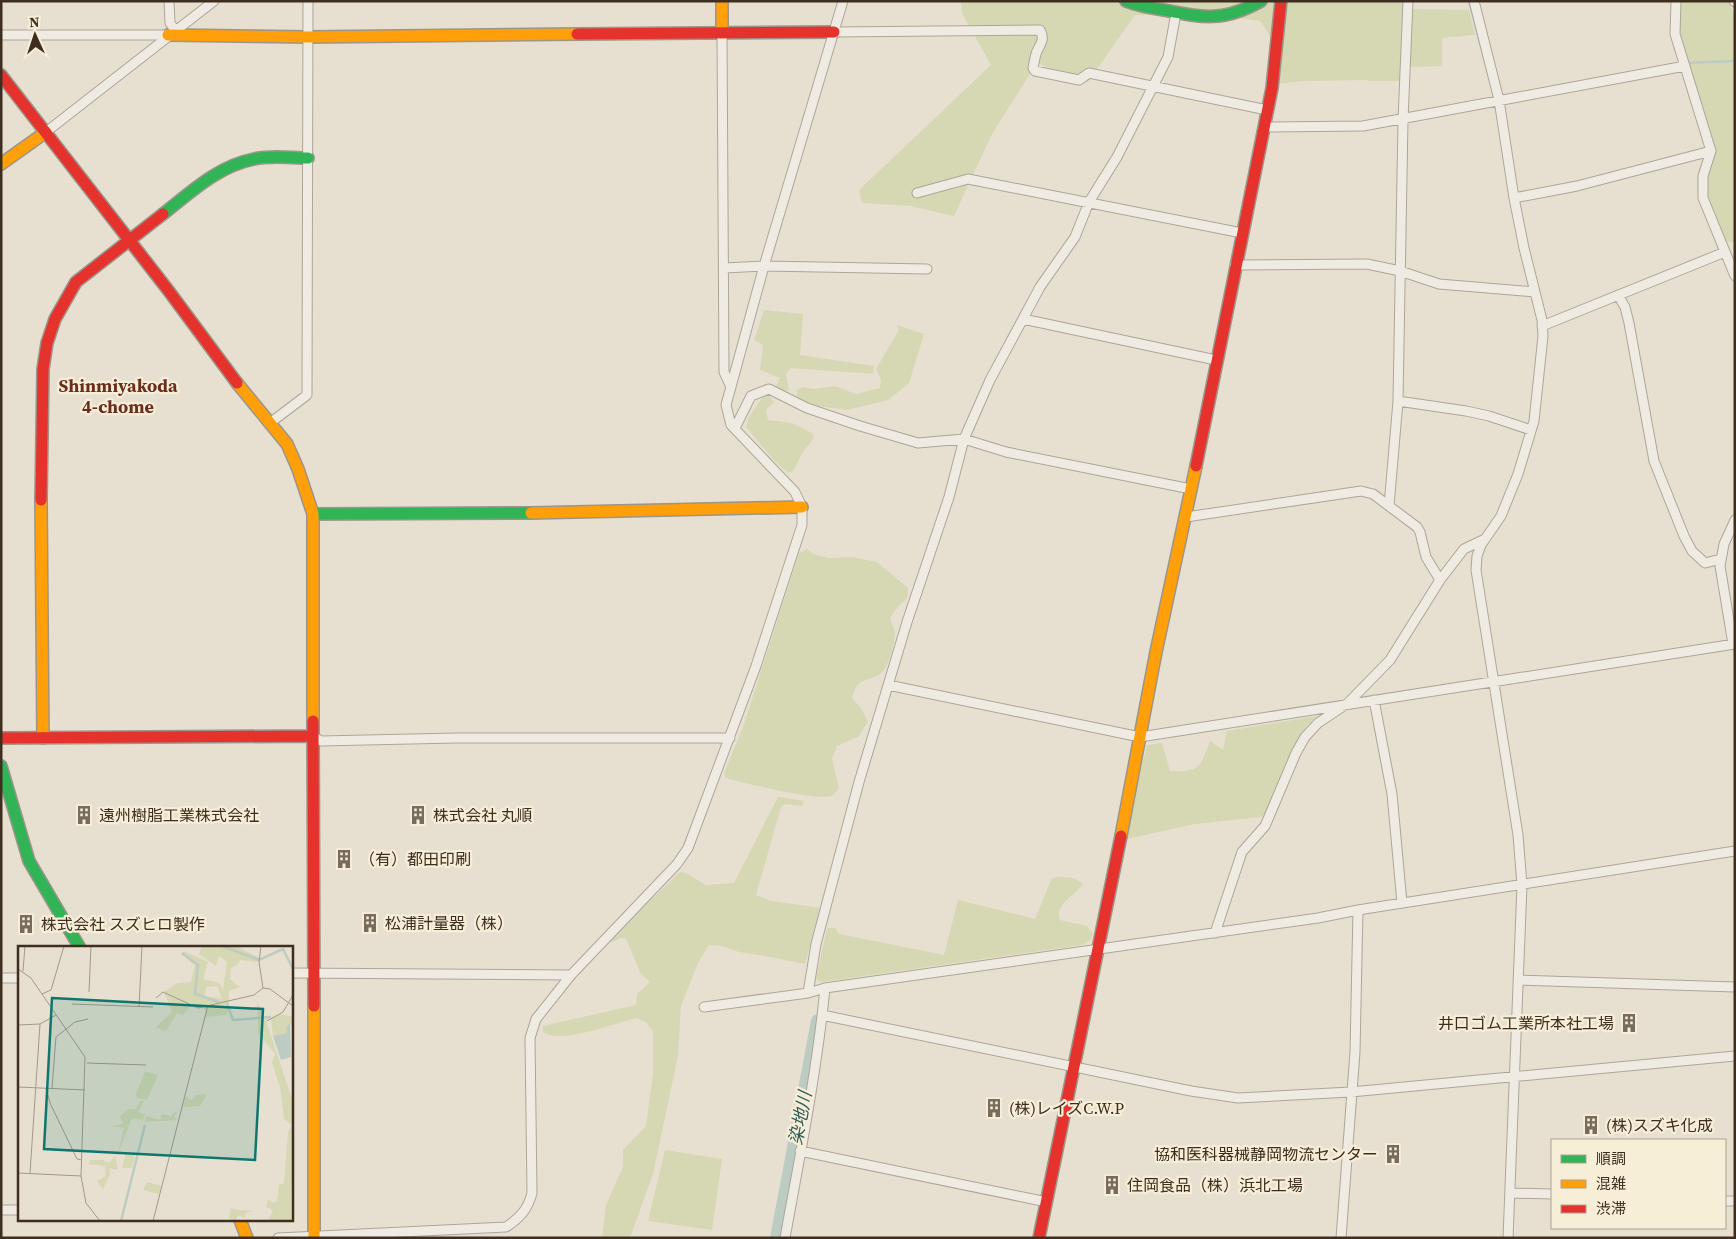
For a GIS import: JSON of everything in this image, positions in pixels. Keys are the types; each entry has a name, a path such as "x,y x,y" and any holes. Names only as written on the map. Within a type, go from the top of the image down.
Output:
{"street":[{"path":"169,1 172,33"},
{"path":"1,164 46,132 214,1"},
{"path":"270,423 307,395 308,1"},
{"path":"722,1 724,372 730,387"},
{"path":"278,1238 506,1227 524,1212 529,1204 532,1193 530,1038 536,1019 571,975 677,864 688,848 756,666 802,525 802,507 795,492 734,428 726,405 764,266 843,1"},
{"path":"1126,1 1202,18 1218,18 1235,14 1261,1"},
{"path":"1039,1238 1156,652 1186,517 1272,88 1281,1"},
{"path":"1389,506 1398,401 1403,120 1408,1"},
{"path":"1474,1 1499,100 1514,198 1543,336 1534,421 1518,474 1501,516 1485,539 1478,556 1476,570 1518,835 1522,885 1508,1238"},
{"path":"1676,1 1675,34 1711,151 1703,176 1703,198 1735,276"},
{"path":"808,992 816,944 859,782 888,685 944,514 964,439 990,380 1040,287 1075,237 1089,202 1117,157 1168,57 1176,13"},
{"path":"1,35 172,33 308,37 1040,30 1043,35 1035,57 1033,68 1035,71 1079,80 1089,73 1267,110"},
{"path":"1264,127 1363,126 1685,66"},
{"path":"1,75 239,386 287,444 298,469 313,514 314,1236"},
{"path":"1514,198 1577,186 1711,151"},
{"path":"43,738 41,485 44,375 47,344 60,306 76,282 205,181 222,170 256,158 308,158"},
{"path":"917,193 968,179 1242,233"},
{"path":"1542,326 1725,252"},
{"path":"1235,265 1367,264 1400,270 1438,284 1449,286 1535,292"},
{"path":"724,268 764,266 927,268"},
{"path":"1618,295 1625,307 1629,323 1645,418 1657,469 1692,551 1705,563 1721,559"},
{"path":"1023,319 1216,360"},
{"path":"734,428 751,396 768,389 807,408 918,443 964,439 1006,452 1191,489"},
{"path":"1398,401 1489,416 1531,430"},
{"path":"1186,517 1361,491 1373,494 1417,527 1426,557 1440,580"},
{"path":"313,514 500,514 802,507"},
{"path":"888,685 1140,737 1734,644 1720,566 1724,544 1735,520"},
{"path":"1214,933 1242,852 1265,826 1296,753 1305,737 1318,722 1348,703 1390,660 1440,580 1464,549 1485,539"},
{"path":"1374,700 1392,794 1402,904"},
{"path":"1,738 313,736 321,741 456,738 730,738"},
{"path":"1,766 29,861 79,946"},
{"path":"704,1007 1318,918 1358,910 1735,851"},
{"path":"1341,1238 1355,1033 1358,910"},
{"path":"292,973 571,975"},
{"path":"1,978 18,978"},
{"path":"1518,980 1735,987"},
{"path":"785,1238 825,988"},
{"path":"822,1016 1232,1098 1351,1092 1735,1056"},
{"path":"800,1151 1047,1202"},
{"path":"1510,1193 1551,1194"},
{"path":"1,1210 18,1210"},
{"path":"241,1222 247,1238"}],"green space":[{"path":"961,1 1406,1 1404,81 1306,81 1272,84 1277,46 1260,21 1209,14 1135,15 1088,82 1037,63 992,134 954,216 910,206 862,203 859,190 991,65 962,13"},
{"path":"1681,1 1728,1 1735,16 1735,242 1722,241 1707,197 1708,178 1715,155 1679,35"},
{"path":"1408,9 1469,10 1475,35 1442,38 1442,66 1408,67"},
{"path":"764,310 803,314 800,355 874,366 873,374 791,368 786,374 789,391 774,390 780,378 760,370 763,345 754,340"},
{"path":"897,325 924,334 909,383 888,400 847,410 803,404 797,399 797,390 803,387 814,389 835,386 856,394 880,388 881,380 876,369 899,330"},
{"path":"764,395 770,397 774,402 766,410 768,420 792,423 812,433 814,438 803,452 793,471 788,473 772,458 746,427 749,417"},
{"path":"807,549 813,554 828,558 852,557 877,562 908,588 908,596 890,618 895,631 895,637 886,667 880,674 860,683 852,698 868,721 859,736 837,746 832,759 839,788 832,795 823,797 796,794 748,784 726,778 724,773 743,727 799,553"},
{"path":"1317,716 1307,725 1299,737 1274,792 1269,810 1261,817 1195,824 1127,839 1137,784 1147,745 1162,743 1170,771 1194,769 1204,757 1210,741 1223,750 1227,731"},
{"path":"778,797 804,801 802,806 785,804 781,807 756,895 772,901 820,908 805,964 739,952 722,946 709,945 698,963 681,1006 678,1056 653,1174 630,1238 602,1238 606,1205 623,1167 623,1150 646,1126 653,1074 653,1031 646,1022 636,1018 574,1035 551,1035 543,1032 543,1026 636,1005 637,994 650,982 641,974 626,939 620,938 612,942 610,939 680,872 686,873 706,885 734,883"},
{"path":"1052,878 1074,878 1083,884 1066,900 1059,915 1060,920 1087,926 1093,934 1090,940 1082,945 821,982 816,979 827,928 835,928 839,934 944,955 958,900 1035,919"},
{"path":"665,1150 722,1159 712,1230 648,1221"}],"waterway":[{"path":"1469,1 1484,58"},
{"path":"1685,63 1735,61"},
{"name":"染地川","path":"777,1238 818,1021"}],"traffic: fast":[{"path":"1126,1 1145,7 1202,16 1224,15 1248,8 1261,1"},
{"path":"163,214 206,181 241,162 267,157 308,158"},
{"path":"313,514 531,513"},
{"path":"1,766 29,861 79,946"}],"traffic: slow":[{"path":"722,1 722,33"},
{"path":"168,35 309,37 577,34"},
{"path":"1,164 46,132"},
{"path":"237,383 287,444 298,469 313,514 313,721"},
{"path":"1121,836 1156,652 1196,466"},
{"path":"41,500 43,738"},
{"path":"531,513 802,507"},
{"path":"314,1006 314,1238"},
{"path":"241,1222 247,1238"}],"traffic: jam":[{"path":"1196,466 1272,88 1281,1"},
{"path":"577,34 834,32"},
{"path":"1,75 168,290 237,383"},
{"path":"41,500 43,369 47,343 55,319 76,282 163,214"},
{"path":"313,721 314,1006"},
{"path":"1,738 313,736"},
{"path":"1039,1238 1121,836"}],"place":[{"name":"遠州樹脂工業株式会社","path":"84,815"},
{"name":"株式会社 丸順","path":"418,815"},
{"name":"（有）都田印刷","path":"344,859"},
{"name":"松浦計量器（株）","path":"370,923"},
{"name":"株式会社 スズヒロ製作","path":"26,924"},
{"name":"井口ゴム工業所本社工場","path":"1629,1023"},
{"name":"(株)レイズC.W.P","path":"994,1108"},
{"name":"(株)スズキ化成","path":"1591,1125"},
{"name":"協和医科器械静岡物流センター","path":"1393,1154"},
{"name":"住岡食品（株）浜北工場","path":"1112,1185"}],"district":[{"name":"Shinmiyakoda 4-chome","path":"118,395"}]}
